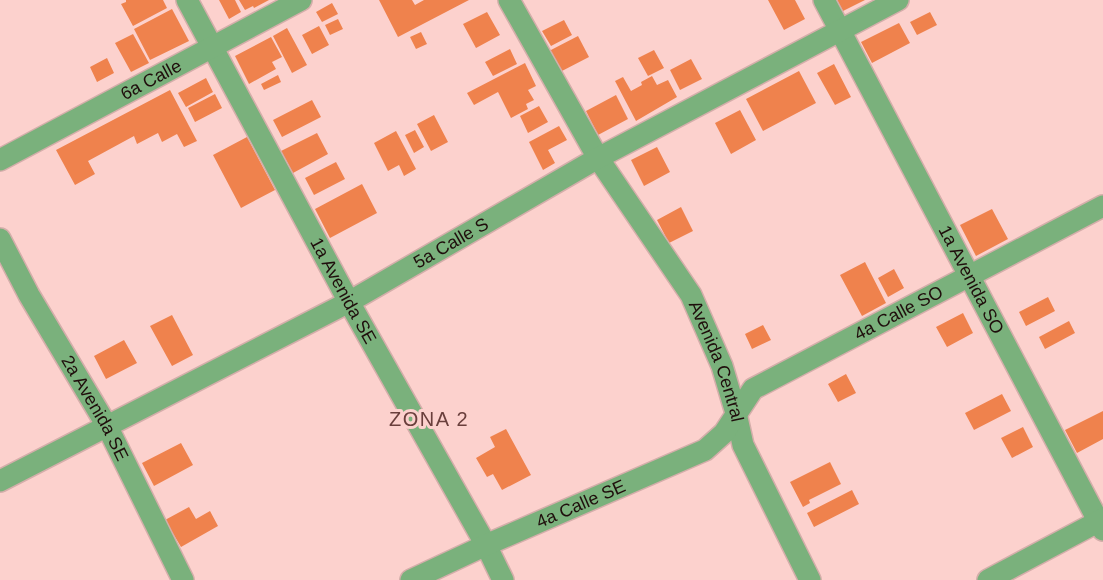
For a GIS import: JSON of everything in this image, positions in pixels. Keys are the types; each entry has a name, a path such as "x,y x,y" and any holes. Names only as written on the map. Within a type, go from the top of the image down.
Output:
{"street":[{"name":"1a Avenida SE","path":"187,0 349,302 486,545 503,580"},
{"name":"6a Calle","path":"0,160 301,0"},
{"name":"Avenida Central","path":"509,0 598,158 692,295 722,366 743,445 810,580"},
{"name":"1a Avenida SO","path":"824,0 1101,524"},
{"name":"5a Calle S","path":"0,481 349,302 598,158 898,0"},
{"name":"4a Calle SO","path":"736,413 753,389 1103,206"},
{"name":"2a Avenida SE","path":"0,239 29,295 107,426 183,580"},
{"name":"4a Calle SE","path":"411,580 705,450 724,433 736,413"},
{"path":"987,580 1101,524"}],"building":[{"path":"126,0 163,0 167,8 133,26 121,4"},
{"path":"219,0 235,0 241,12 229,19"},
{"path":"239,0 269,0 245,10"},
{"path":"379,0 412,0 415,5 424,0 469,0 398,37"},
{"path":"768,0 795,0 805,19 784,30"},
{"path":"837,0 865,0 843,11"},
{"path":"332,3 338,14 322,22 316,12"},
{"path":"172,9 189,41 150,60 134,29"},
{"path":"487,12 500,35 476,48 463,24"},
{"path":"930,12 937,25 917,35 910,22"},
{"path":"338,19 343,29 330,35 325,25"},
{"path":"564,20 572,35 551,46 542,31"},
{"path":"899,23 910,43 872,63 861,42"},
{"path":"319,26 329,45 312,54 302,35"},
{"path":"287,28 307,65 292,73 273,36"},
{"path":"421,32 427,44 416,49 410,37"},
{"path":"133,34 149,63 131,72 115,43"},
{"path":"578,36 589,57 560,72 549,51"},
{"path":"271,37 282,57 272,62 276,69 249,84 235,56"},
{"path":"510,49 517,64 493,76 485,62"},
{"path":"654,50 664,68 648,76 638,58"},
{"path":"107,58 114,73 97,82 90,67"},
{"path":"691,59 702,79 680,90 670,70"},
{"path":"525,63 536,86 528,90 534,100 526,104 528,109 511,118 498,92 474,105 467,93"},
{"path":"834,64 851,97 835,105 817,73"},
{"path":"799,71 816,103 763,131 746,99"},
{"path":"278,75 281,82 264,90 261,84"},
{"path":"652,76 657,85 668,80 677,97 636,121 615,81 623,77 631,91"},
{"path":"206,78 213,92 186,107 178,93"},
{"path":"170,90 197,141 184,147 177,134 162,142 158,133 137,144 134,136 88,161 95,174 75,185 56,150"},
{"path":"215,94 222,108 195,122 188,108"},
{"path":"616,95 628,119 598,135 586,111"},
{"path":"312,100 321,117 282,137 273,120"},
{"path":"539,106 548,122 528,133 520,116"},
{"path":"740,110 756,140 731,154 715,123"},
{"path":"434,115 448,142 431,151 417,124"},
{"path":"559,126 567,140 548,150 555,163 543,170 529,142"},
{"path":"415,130 424,147 414,153 405,135"},
{"path":"396,131 416,169 404,176 399,165 388,171 374,143"},
{"path":"317,133 328,154 293,173 281,151"},
{"path":"247,137 275,190 241,208 213,155"},
{"path":"657,147 670,172 644,186 631,160"},
{"path":"336,162 345,179 314,195 305,178"},
{"path":"362,184 377,213 330,238 315,209"},
{"path":"681,207 693,231 669,243 657,220"},
{"path":"992,209 1008,239 976,256 960,225"},
{"path":"865,262 886,303 862,316 840,275"},
{"path":"894,269 904,288 888,297 878,278"},
{"path":"1048,297 1055,311 1026,326 1019,312"},
{"path":"963,313 973,333 947,347 936,327"},
{"path":"172,315 193,355 172,366 150,326"},
{"path":"1069,321 1075,333 1045,349 1039,337"},
{"path":"763,325 771,340 752,349 745,334"},
{"path":"124,340 137,363 106,379 94,356"},
{"path":"846,374 856,393 838,402 828,384"},
{"path":"1002,394 1011,411 974,430 965,413"},
{"path":"1103,411 1103,439 1077,453 1065,430"},
{"path":"1023,427 1033,447 1012,458 1001,438"},
{"path":"506,429 531,475 502,490 493,474 487,477 476,458 495,447 490,437"},
{"path":"181,443 193,465 154,486 142,463"},
{"path":"830,462 841,484 809,500 810,503 803,507 790,482"},
{"path":"852,490 859,504 814,527 807,513"},
{"path":"189,507 196,519 210,511 218,526 181,547 165,520"}],"district":[{"name":"ZONA 2","path":"429,419"}]}
